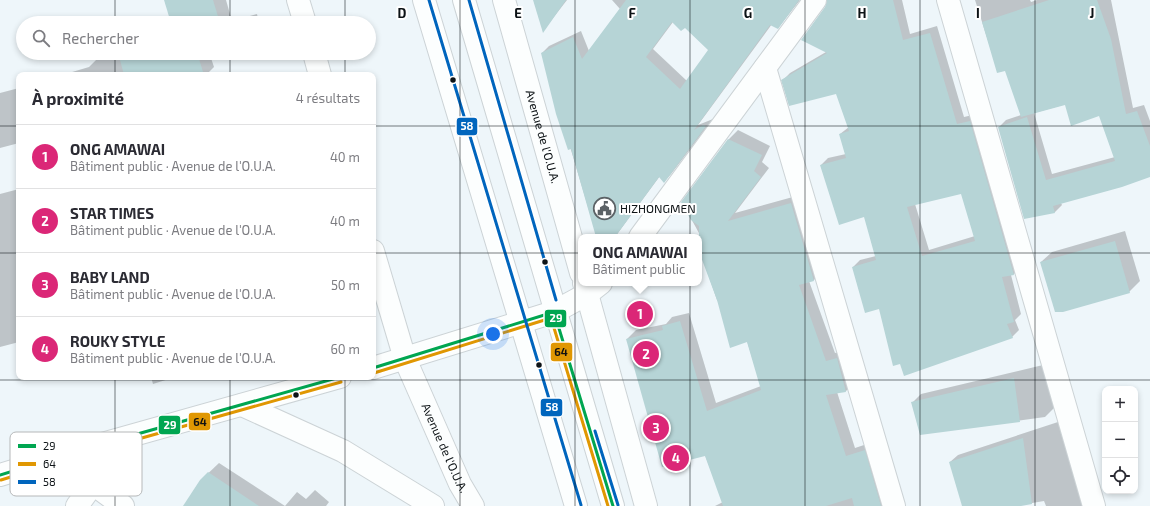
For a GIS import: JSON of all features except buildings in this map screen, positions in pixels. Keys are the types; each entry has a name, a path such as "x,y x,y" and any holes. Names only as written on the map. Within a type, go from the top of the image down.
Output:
{"main road":[{"path":"298,0 303,16"},
{"path":"424,0 576,506"},
{"path":"464,0 554,312 613,506"},
{"path":"642,234 815,0"},
{"path":"948,0 1094,506"},
{"name":"Avenue de l'O.U.A.","path":"508,2 578,248"},
{"path":"316,60 319,72"},
{"path":"765,68 894,506"},
{"name":"Avenue de l'O.U.A.","path":"376,262 405,359 460,484 473,506"},
{"path":"376,367 554,312 584,286"},
{"name":"Avenue de l'O.U.A.","path":"589,286 646,506"},
{"path":"142,433 330,380"},
{"path":"242,405 343,451 432,506"},
{"path":"0,475 10,472"},
{"path":"77,506 84,496"},
{"path":"109,496 123,506"}],"transit line":[{"name":"58","path":"429,0 581,505"},
{"name":"58","path":"469,0 556,300"},
{"name":"29","path":"376,367 554,312 613,506"},
{"name":"64","path":"376,372 551,318 608,506"},
{"name":"29","path":"142,433 329,380"},
{"name":"64","path":"142,438 341,382"},
{"name":"58","path":"595,431 618,505"},
{"name":"29","path":"0,475 10,472"},
{"name":"64","path":"1,480 10,477"}],"place":[{"name":"HIZHONGMEN","path":"605,209"},
{"name":"ONG AMAWAI","path":"640,314"},
{"name":"STAR TIMES","path":"646,354"},
{"name":"BABY LAND","path":"656,428"},
{"name":"ROUKY STYLE","path":"676,458"}]}
